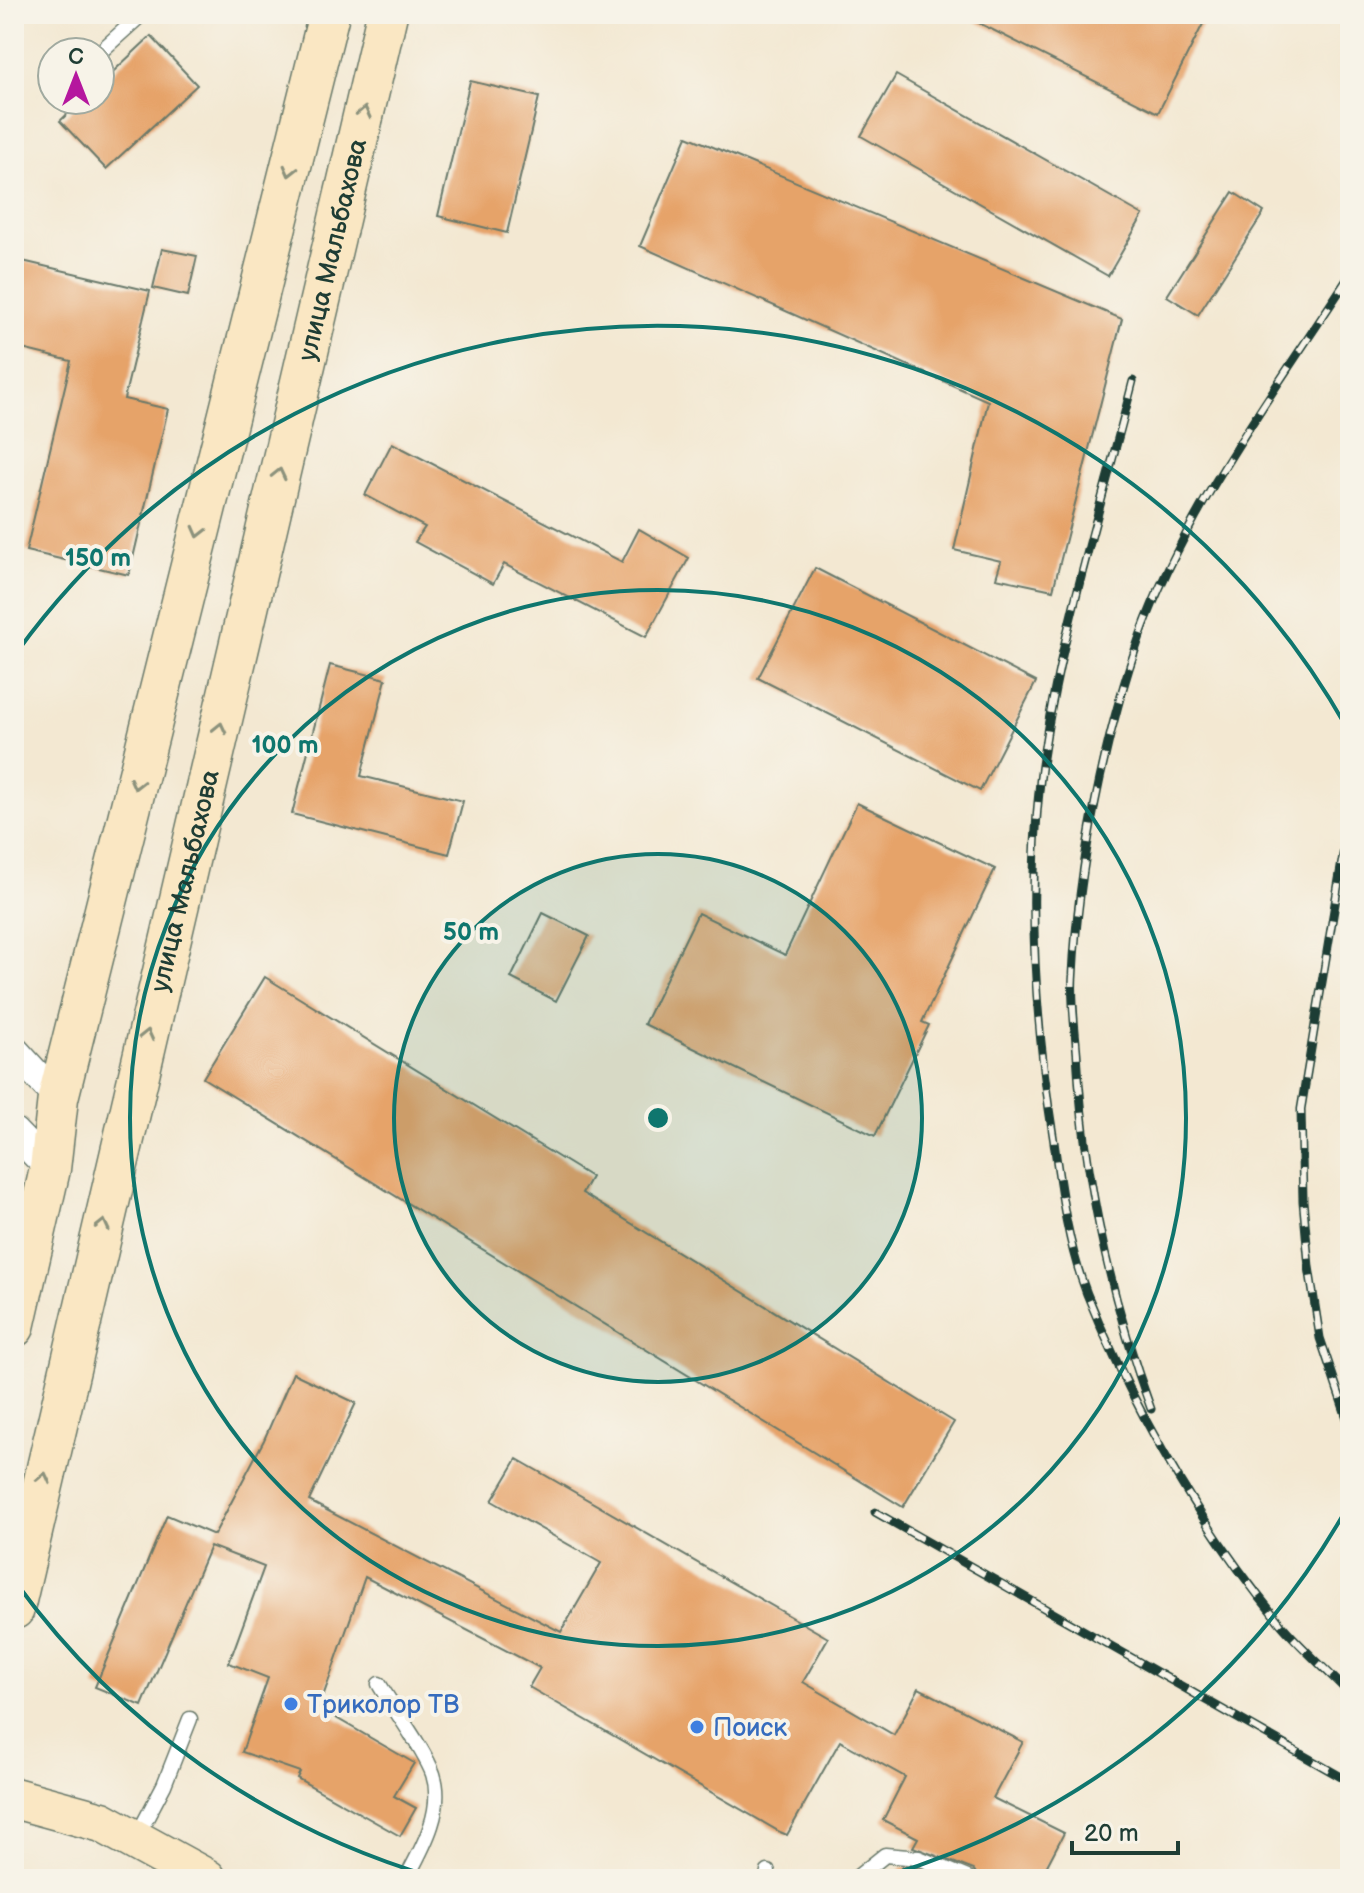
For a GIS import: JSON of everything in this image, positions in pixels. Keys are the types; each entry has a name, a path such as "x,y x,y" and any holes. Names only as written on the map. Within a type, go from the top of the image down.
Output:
{"main road":[{"path":"14,1327 50,1169 58,1098 329,14"},
{"name":"улица Мальбахова","path":"14,1609 387,14"},
{"path":"14,1798 102,1822 206,1879"}],"street":[{"path":"14,1050 58,1098"},
{"path":"14,1132 50,1169"}],"lane":[{"path":"116,38 142,14"},
{"path":"379,1684 433,1775 434,1814 426,1843 406,1879"},
{"path":"135,1840 164,1785 190,1719"},
{"path":"855,1879 885,1855 919,1858 970,1879"}],"building":[{"path":"961,14 1208,14 1158,113"},
{"path":"151,36 197,85 106,169 60,121 65,116 116,116 116,69"},
{"path":"896,75 1143,215 1108,276 861,136"},
{"path":"470,81 539,97 507,233 438,216"},
{"path":"687,136 1122,319 1053,590 996,578 1001,561 954,550 988,401 640,246"},
{"path":"1233,192 1264,212 1198,315 1167,296"},
{"path":"162,249 197,256 188,296 153,288"},
{"path":"14,259 150,291 124,399 168,409 129,575 26,551 71,361 14,347"},
{"path":"392,443 622,562 639,529 689,558 646,637 504,564 493,584 415,542 425,527 365,495"},
{"path":"815,568 1036,682 980,791 758,678"},
{"path":"330,665 386,679 361,776 463,801 449,854 292,814"},
{"path":"857,803 995,869 922,1022 929,1025 875,1136 644,1024 698,913 785,955"},
{"path":"543,913 589,936 556,1001 511,978"},
{"path":"265,977 591,1177 582,1193 954,1422 903,1507 203,1078"},
{"path":"293,1373 356,1403 309,1501 561,1632 601,1563 492,1501 517,1459 828,1638 803,1682 894,1735 919,1688 1023,1742 993,1798 1064,1833 1040,1879 980,1879 974,1870 913,1847 918,1838 883,1820 905,1777 840,1741 787,1835 780,1832 529,1687 540,1668 365,1577 319,1708 414,1763 394,1796 416,1808 400,1836 297,1778 300,1772 242,1752 268,1678 229,1663 264,1567 210,1546 142,1706 95,1687 167,1515 214,1535 264,1440"},
{"path":"902,1867 917,1868 944,1879 895,1879"}],"railway":[{"path":"1151,1409 1111,1278 1092,1190 1080,1100 1073,985 1087,848 1115,716 1140,636 1159,589 1234,451 1350,275"},
{"path":"1133,381 1056,682 1036,826 1034,917 1038,1007 1047,1097 1063,1199 1070,1238 1087,1294 1126,1381 1171,1466 1250,1585 1288,1632 1350,1694"},
{"path":"1350,813 1301,1109 1303,1201 1309,1267 1320,1338 1350,1427"},
{"path":"875,1512 1350,1782"}],"place":[{"name":"Триколор ТВ","path":"291,1704"},
{"name":"Поиск","path":"697,1727"}]}
